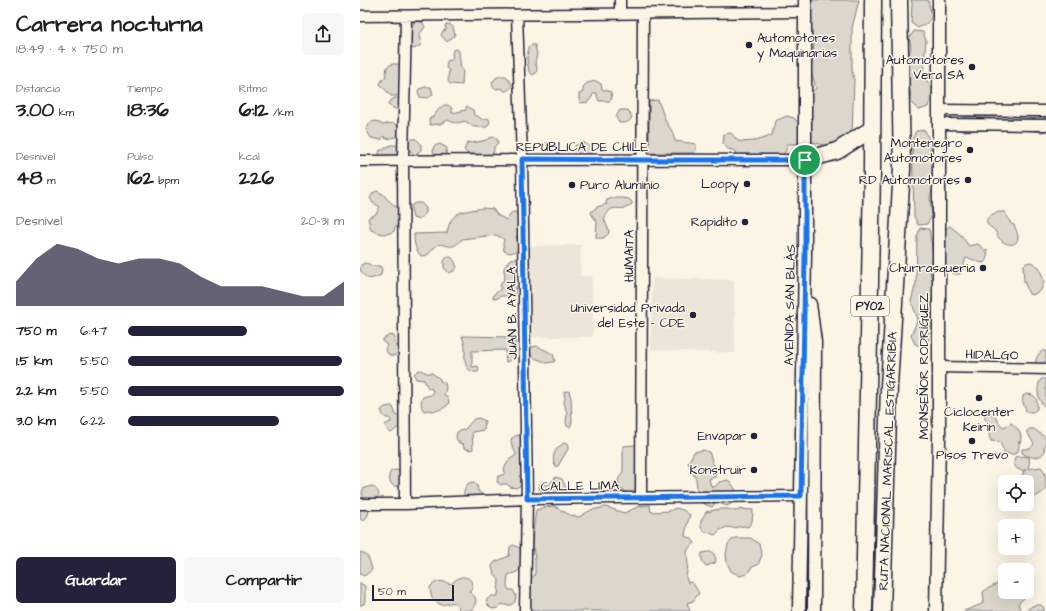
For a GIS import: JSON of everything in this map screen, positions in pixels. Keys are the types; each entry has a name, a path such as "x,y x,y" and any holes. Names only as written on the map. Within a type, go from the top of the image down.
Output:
{"highway":[{"name":"RUTA NACIONAL MARISCAL ESTIGARRIBIA","path":"864,611 872,172 873,0"},
{"name":"RUTA NACIONAL MARISCAL ESTIGARRIBIA","path":"882,611 889,394 902,170 899,0"},
{"path":"805,160 837,151 872,129"}],"street":[{"path":"620,0 620,14"},
{"name":"AVENIDA SAN BLÁS","path":"799,611 805,255 805,0"},
{"name":"MONSEÑOR RODRÍGUEZ","path":"936,611 939,439 939,0"},
{"path":"360,16 805,12"},
{"name":"HUMAITA","path":"641,498 643,14"},
{"name":"JUAN B. AYALA","path":"517,15 522,159 527,499 525,611"},
{"path":"405,504 403,160 406,16"},
{"path":"938,110 1046,111"},
{"path":"938,124 1046,125"},
{"name":"REPÚBLICA DE CHILE","path":"360,161 522,159 805,160"},
{"path":"805,255 815,342 814,611"},
{"name":"HIDALGO","path":"938,367 1046,369"},
{"name":"CALLE LIMA","path":"360,504 405,504 527,499 801,496"}],"shaded area":[{"path":"802,0 859,0 852,28 852,71 854,79 852,134 839,155 823,145 806,140 803,101 816,88 811,71 814,43 805,26"},
{"path":"911,0 928,0 932,17 926,24 918,28 911,23"},
{"path":"419,21 423,23 425,27 419,35 421,45 414,49 410,47 410,36 412,34 411,28 414,22"},
{"path":"450,24 453,27 455,35 447,42 441,35 443,31 446,30 445,25"},
{"path":"914,31 923,32 926,40 923,75 933,90 928,107 919,110 912,104 906,65 911,47 909,38"},
{"path":"535,45 537,54 535,62 537,68 536,73 533,75 529,72 527,59 528,47"},
{"path":"457,49 459,51 461,69 463,70 462,85 450,84 448,81 449,70 446,68 447,61 453,58 453,50"},
{"path":"392,64 402,64 403,93 397,96 391,96 380,84 385,78 387,67"},
{"path":"500,76 506,76 512,85 510,89 505,91 501,88 497,89 493,87 492,82"},
{"path":"596,81 601,84 602,89 611,92 612,99 609,101 599,101 597,93 593,94 588,102 581,103 579,94 583,92 583,87 587,83"},
{"path":"431,87 433,94 428,98 420,97 418,92 419,89"},
{"path":"396,98 400,99 400,108 395,109 388,105 388,103"},
{"path":"658,100 675,141 696,144 696,150 694,153 649,153 649,101"},
{"path":"444,105 448,105 452,108 452,113 466,110 467,106 473,110 474,115 483,120 488,118 490,121 489,124 487,127 474,127 465,121 456,123 448,120 440,124 430,125 430,118 433,117"},
{"path":"620,110 628,110 632,117 628,122 619,123 616,117"},
{"path":"787,116 794,118 802,127 800,140 797,144 787,144 784,153 777,159 738,160 736,151 728,149 723,144 724,134 731,133 738,141 743,142 756,141 772,135 775,121"},
{"path":"1046,116 1046,131 1042,132 1015,129 962,131 953,129 950,121 967,117"},
{"path":"376,121 383,125 390,123 396,124 399,127 399,134 396,137 386,139 384,136 381,140 371,138 366,129 371,122"},
{"path":"925,130 931,146 934,181 930,198 932,216 927,224 918,225 914,216 912,140 916,131"},
{"path":"492,137 496,138 498,141 494,147 493,155 468,154 464,150 468,142 473,143"},
{"path":"416,139 421,144 421,150 415,155 410,151 409,147 409,141"},
{"path":"583,142 591,147 592,152 586,155 579,155 575,145 582,145"},
{"path":"440,144 447,148 446,154 444,156 434,156 434,146"},
{"path":"391,145 396,145 399,147 400,156 379,156 380,150 384,150"},
{"path":"377,191 383,194 402,212 400,225 395,227 394,231 388,234 371,230 368,218 376,214 380,207 373,203 370,198 373,193"},
{"path":"612,198 629,199 632,204 629,207 622,209 614,208 610,210 604,219 609,233 604,238 596,238 597,222 591,212 597,207 607,204 607,200"},
{"path":"415,203 421,203 426,208 426,213 419,220 413,218 411,208"},
{"path":"483,208 493,209 497,215 507,220 513,212 519,213 519,233 516,237 519,246 517,251 510,253 504,251 504,239 496,235 462,239 454,246 442,244 436,246 426,255 421,256 417,251 414,234 447,233 452,220 459,213"},
{"path":"1000,212 1005,212 1011,224 1014,225 1018,237 1014,244 1007,244 1004,242 988,225 988,217"},
{"path":"950,226 961,235 969,246 978,244 985,251 987,250 987,257 984,263 966,258 960,274 950,272 943,258 943,232"},
{"path":"920,228 929,229 933,254 930,272 935,289 930,305 933,323 928,331 929,339 923,347 915,344 911,335 918,319 911,301 916,283 917,237"},
{"path":"581,245 580,276 592,276 593,337 530,337 529,246"},
{"path":"447,257 452,258 457,267 454,271 449,273 444,268 444,261"},
{"path":"517,258 520,260 521,273 514,278 513,283 516,285 515,294 512,296 501,296 496,299 493,298 494,294 500,290 501,282 504,280 504,268 510,259"},
{"path":"1031,262 1039,267 1044,281 1041,290 1033,295 1029,294 1024,281 1023,266 1026,263"},
{"path":"365,263 372,266 380,266 382,269 381,275 374,278 364,276 360,269 361,265"},
{"name":"Universidad Privada del Este - CDE","path":"652,278 734,280 735,353 651,350"},
{"path":"390,335 394,336 394,341 398,348 398,353 392,356 388,354 385,349 387,345 383,342 383,339"},
{"path":"462,336 514,337 516,352 513,358 506,362 505,350 472,351 472,367 478,366 479,369 478,372 472,372 468,369 466,364 465,346"},
{"path":"537,346 553,354 555,361 546,363 533,357 528,348"},
{"path":"1042,351 1046,351 1046,373 1036,364 1036,358"},
{"path":"420,370 426,373 432,373 440,379 440,381 445,383 446,388 444,395 449,400 448,405 438,410 424,411 421,404 423,397 433,393 432,389 428,388 424,380 416,379 414,374"},
{"path":"1041,379 1046,379 1046,406 1044,406 1040,400 1038,393 1038,386"},
{"path":"569,391 571,398 572,421 570,427 567,426 566,422 567,414 564,402 564,392"},
{"path":"1027,394 1032,395 1037,401 1037,409 1033,412 1025,410 1023,396"},
{"path":"385,407 393,407 396,415 400,417 400,426 391,433 385,426 391,422 391,420 383,415 381,410"},
{"path":"987,413 996,417 999,423 1004,427 1011,423 1018,429 1021,440 1020,443 1019,441 1019,449 1017,453 1007,453 1003,450 1000,442 991,441 989,434 993,425 988,423 984,416"},
{"path":"479,418 485,421 484,430 472,432 473,449 470,450 464,448 463,444 459,443 456,438 457,432 465,429 474,419"},
{"path":"1029,429 1034,429 1046,438 1046,445 1044,447 1045,451 1038,457 1031,457 1022,453 1022,449 1029,448 1034,444 1026,432"},
{"path":"519,435 523,439 524,445 521,447 524,456 525,472 519,476 523,484 516,488 510,487 507,484 501,485 497,482 498,476 503,475 505,472 504,469 509,460 516,455 511,439"},
{"path":"564,443 568,445 568,449 558,466 555,466 553,459 554,455 558,448"},
{"path":"635,445 645,467 647,481 640,493 630,495 621,489 618,480 623,471 623,446"},
{"path":"703,450 709,452 716,472 715,477 709,479 711,486 715,487 719,482 728,480 735,488 736,493 734,502 727,506 716,502 712,507 702,503 697,491 696,479 688,463 694,452"},
{"path":"1015,457 1029,457 1028,469 1041,467 1044,471 1046,489 1038,496 1034,497 1034,475 1023,475 1023,472 1026,470 1016,468 1014,463"},
{"path":"391,471 401,471 403,485 394,486 390,481 389,475"},
{"path":"556,477 562,479 566,488 564,497 551,498 539,489 540,484 549,484"},
{"path":"474,482 477,485 478,491 481,493 482,497 464,496 466,486 469,483"},
{"path":"371,486 376,489 379,495 377,498 367,500 362,494 363,489"},
{"path":"650,505 651,512 669,511 676,508 683,510 690,515 685,536 691,538 695,543 688,549 686,577 688,583 692,582 699,593 693,601 687,603 690,611 530,611 531,579 535,574 535,559 532,540 536,510 554,506 570,515 579,517 591,510 606,507 624,513 640,506"},
{"path":"360,506 369,509 368,515 364,521 360,519"},
{"path":"720,509 736,511 742,509 753,510 752,522 748,527 727,527 720,530 715,535 703,531 701,523 706,512"},
{"path":"734,538 751,538 759,544 762,555 758,565 752,567 747,574 740,576 731,571 727,563 726,554 728,544"},
{"path":"513,545 522,549 521,568 517,572 508,575 507,586 509,590 513,590 516,596 515,602 509,605 502,604 498,608 492,609 486,600 492,596 498,596 499,580 493,571 492,566 495,562 509,556 510,547"},
{"path":"360,552 367,556 372,570 364,576 360,574"},
{"path":"713,552 716,559 715,563 706,566 702,560 702,553"},
{"path":"461,577 468,578 472,583 472,588 469,591 475,597 476,601 471,610 459,611 456,603 442,605 434,600 430,587 433,584 440,581 451,584"},
{"path":"360,583 365,586 365,600 364,604 360,605"},
{"path":"998,584 998,599 1023,599 1018,604 1021,611 964,611 982,604 984,600 983,592"},
{"path":"1041,605 1044,608 1044,611 1028,611 1028,609 1032,606"}],"place":[{"name":"Automotores y Maquinarias","path":"749,45"},
{"name":"Automotores Vera SA","path":"972,67"},
{"name":"Montenegro Automotores","path":"970,150"},
{"name":"RD Automotores","path":"968,180"},
{"name":"Loopy","path":"747,184"},
{"name":"Puro Aluminio","path":"572,185"},
{"name":"Rapidito","path":"745,222"},
{"name":"Churrasqueria","path":"983,268"},
{"name":"Universidad Privada del Este - CDE","path":"693,315"},
{"name":"Ciclocenter Keirin","path":"979,398"},
{"name":"Envapar","path":"754,436"},
{"name":"Pisos Trevo","path":"972,441"},
{"name":"Konstruir","path":"754,470"}],"route":[{"path":"522,159 805,160 801,496 527,499 522,159"}]}
